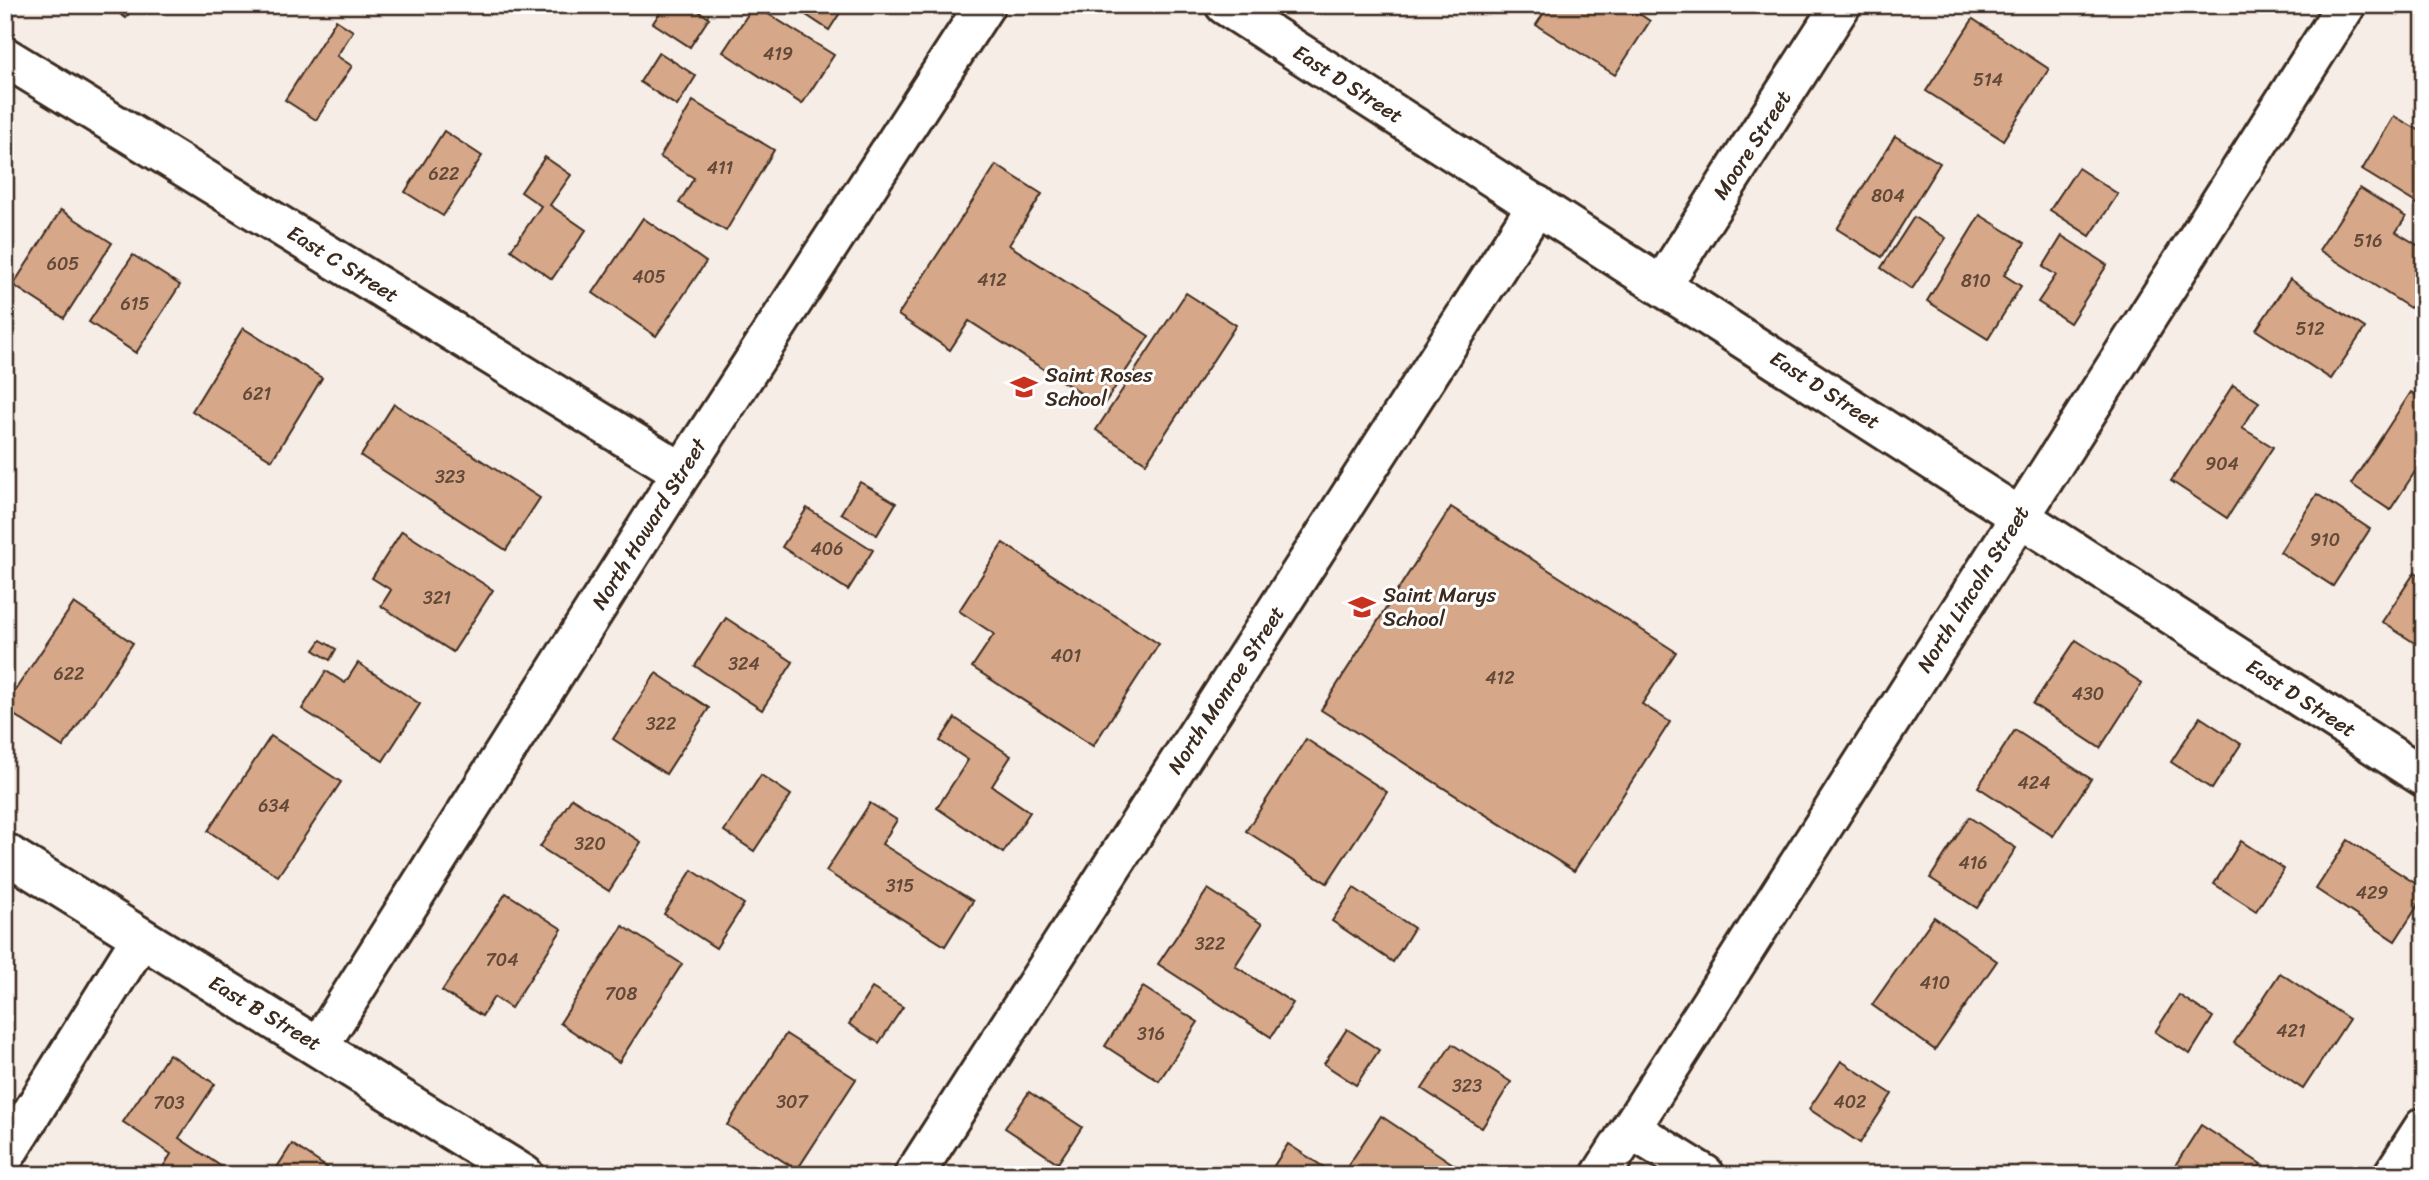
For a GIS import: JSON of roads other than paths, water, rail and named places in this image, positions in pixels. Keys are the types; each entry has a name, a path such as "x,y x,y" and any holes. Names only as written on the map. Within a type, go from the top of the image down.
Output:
{"street":[{"name":"North Howard Street","path":"319,1046 681,472 985,5"},
{"name":"East D Street","path":"1225,5 2424,777"},
{"name":"Moore Street","path":"1662,285 1842,5"},
{"name":"North Lincoln Street","path":"1601,1175 2346,5"},
{"name":"East C Street","path":"5,57 681,472"},
{"name":"North Monroe Street","path":"914,1175 1537,205"},
{"name":"East B Street","path":"5,853 524,1175"},
{"path":"5,1156 141,938"},
{"path":"2393,1175 2424,1127"},
{"path":"1631,1129 1705,1175"}],"place":[{"name":"Saint Roses School","path":"1024,387"},
{"name":"Saint Marys School","path":"1362,607"}]}
